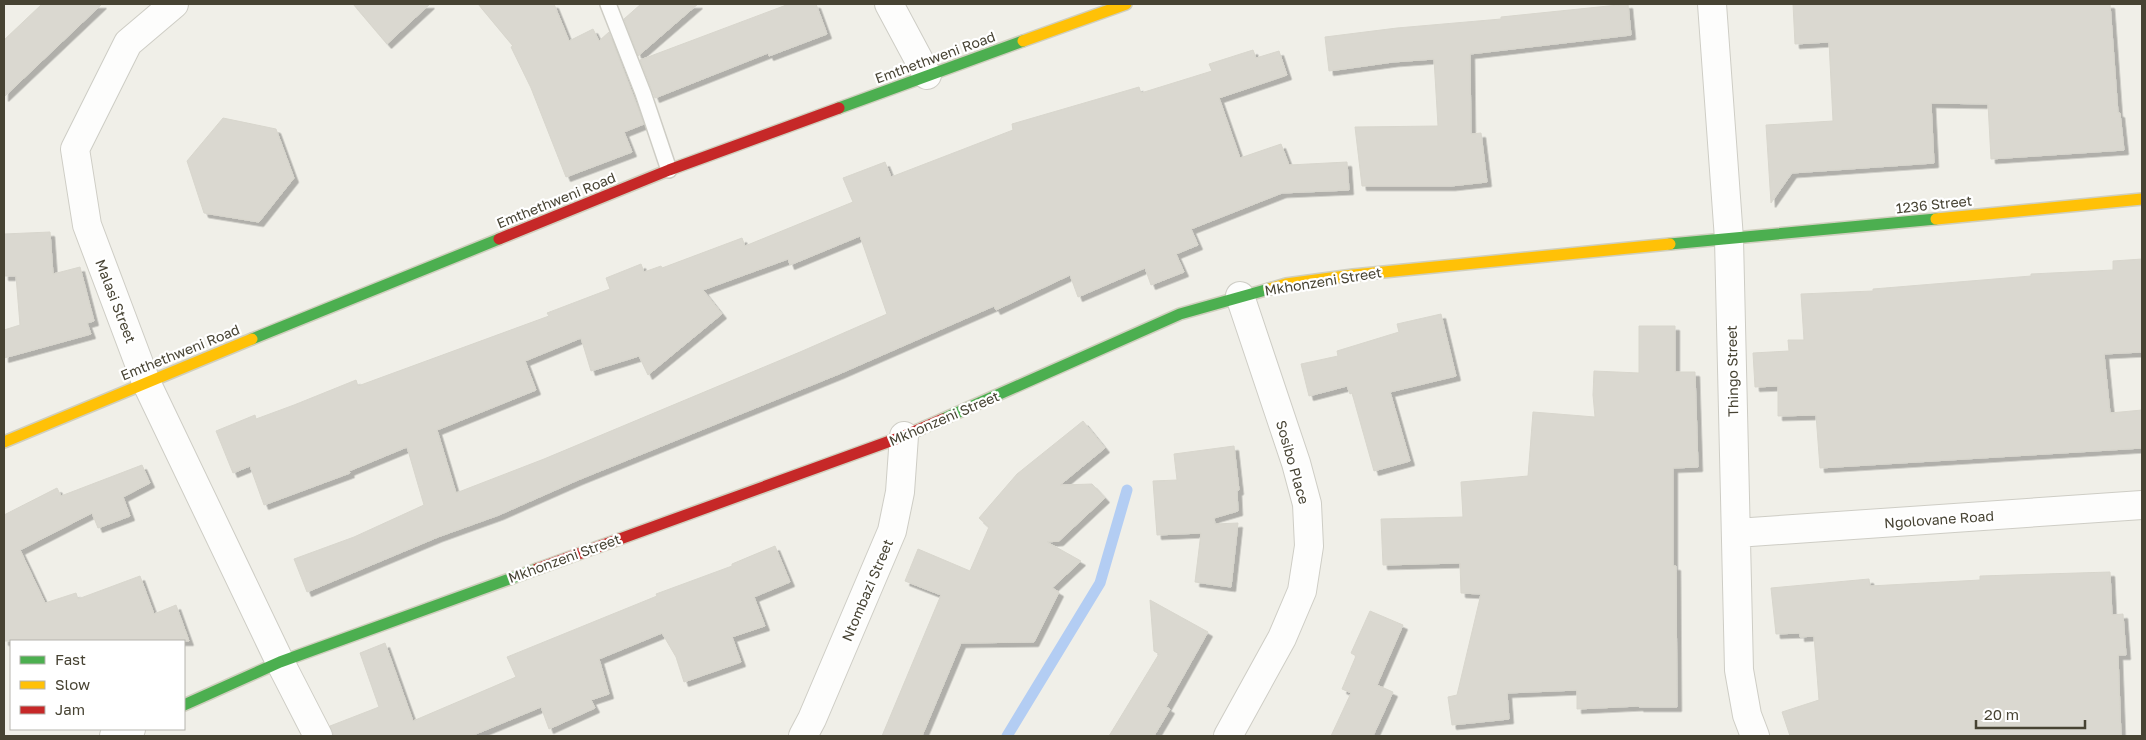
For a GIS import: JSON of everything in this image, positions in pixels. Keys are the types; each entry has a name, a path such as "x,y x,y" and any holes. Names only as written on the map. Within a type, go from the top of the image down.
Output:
{"street":[{"name":"Malasi Street","path":"174,4 128,43 76,149 88,225 146,382 280,662 318,736"},
{"path":"890,4 927,75"},
{"name":"Emthethweni Road","path":"4,442 146,382 669,170 1126,4"},
{"name":"Thingo Street","path":"1712,4 1729,239 1739,670 1747,715 1755,736"},
{"name":"1236 Street","path":"1729,239 2142,199"},
{"name":"Mkhonzeni Street","path":"185,705 280,662 904,436 1180,314 1286,284 1353,274 1729,239"},
{"name":"Sosibo Place","path":"1228,736 1282,638 1302,591 1309,546 1307,504 1296,463 1240,296"},
{"name":"Ntombazi Street","path":"803,736 812,719 892,530 900,492 904,436"},
{"name":"Ngolovane Road","path":"1736,533 2142,505"},
{"path":"114,736 129,730"}],"lane":[{"path":"608,4 643,93 669,170"}],"building":[{"path":"42,4 102,4 4,97 4,40"},
{"path":"353,4 430,4 387,44"},
{"path":"478,4 554,4 569,41 593,29 599,41 609,32 644,124 624,132 632,152 566,177 531,88 511,47 513,46"},
{"path":"641,4 698,4 638,56 624,19"},
{"path":"789,4 816,4 827,34 769,56 768,53 655,98 640,60"},
{"path":"1628,4 1631,35 1470,54 1471,134 1481,133 1487,182 1451,186 1362,186 1355,127 1438,126 1434,59 1393,62 1329,71 1325,37"},
{"path":"1793,4 2110,4 2118,113 2120,113 2124,150 1991,159 1988,104 1931,103 1934,163 1792,173 1771,203 1766,125 1833,121 1829,42 1795,44"},
{"path":"1253,50 1256,58 1279,51 1287,75 1219,98 1240,158 1281,144 1289,165 1347,162 1349,190 1282,193 1191,229 1198,245 1176,254 1184,272 1151,285 1145,268 1078,297 1070,275 996,310 994,306 839,374 578,480 499,515 438,537 307,592 294,559 354,537 424,505 407,447 349,471 350,473 264,505 250,466 233,473 216,431 255,415 256,419 356,380 358,386 549,316 547,313 610,289 606,278 641,264 644,272 661,266 662,268 742,238 745,246 853,202 843,178 885,162 891,177 1013,130 1012,124 1139,87 1141,93 1212,71 1209,64","holes":["860,236 887,314 544,459 456,493 437,430 536,390 525,361 581,338 591,371 639,356 648,375 722,314 703,290 788,259 790,265"]},
{"path":"223,118 276,129 294,178 259,222 204,213 187,161"},
{"path":"50,232 53,274 80,267 94,321 87,323 91,334 4,358 4,330 20,325 16,276 4,276 4,234"},
{"path":"2142,259 2142,352 2104,354 2110,413 2142,410 2142,448 1820,468 1816,415 1778,416 1778,386 1755,387 1753,353 1789,351 1788,340 1804,340 1801,294 1873,291 1873,289 2031,276 2031,274 2113,270 2113,261"},
{"path":"1441,314 1456,376 1390,392 1410,461 1374,471 1352,393 1350,394 1347,386 1309,396 1301,364 1338,356 1337,351 1399,332 1397,324"},
{"path":"1639,326 1675,326 1675,372 1695,372 1698,467 1673,468 1673,566 1676,566 1677,707 1639,706 1577,709 1577,690 1507,693 1509,719 1452,725 1448,697 1457,695 1481,594 1461,593 1460,563 1383,565 1381,519 1463,517 1461,482 1528,476 1533,412 1595,417 1593,395 1594,371 1639,373"},
{"path":"1083,421 1105,448 1060,485 1092,484 1105,498 1059,541 1047,542 1081,561 1052,588 1059,592 1034,642 961,643 922,736 882,736 941,595 905,581 918,549 970,571 989,527 979,518 1017,474"},
{"path":"1234,446 1239,490 1237,491 1238,511 1214,518 1215,524 1238,523 1231,587 1195,582 1201,533 1157,535 1153,481 1177,480 1174,454"},
{"path":"142,465 150,483 123,497 130,516 98,528 92,513 20,550 45,603 76,593 78,599 140,576 154,614 176,605 189,641 4,641 4,515 57,488 61,496"},
{"path":"775,546 790,582 754,597 765,626 732,637 741,662 684,682 676,657 662,633 599,659 609,694 591,700 595,708 549,729 541,707 471,736 334,736 330,726 379,707 360,653 385,643 413,721 516,677 507,657 657,596 656,594 732,566 732,564"},
{"path":"2110,572 2112,615 2123,614 2126,655 2118,655 2121,736 1790,736 1782,712 1819,700 1814,636 1800,637 1800,633 1776,634 1771,588 1869,579 1870,586 1980,580 1980,576"},
{"path":"1150,600 1208,632 1166,707 1170,709 1154,736 1109,736 1159,654 1154,651"},
{"path":"1370,611 1403,625 1377,685 1393,692 1373,736 1331,736 1351,693 1342,689 1356,656 1351,653"}],"waterway":[{"path":"1007,736 1100,583 1127,490"}],"traffic: fast":[{"path":"839,108 1023,41"},
{"path":"1670,244 1936,219"},
{"path":"252,339 499,239"},
{"path":"943,419 1180,314 1269,289"},
{"path":"185,705 280,662 537,569"}],"traffic: slow":[{"path":"1023,41 1126,4"},
{"path":"1936,219 2142,199"},
{"path":"1269,289 1286,284 1353,275 1670,244"},
{"path":"4,442 252,339"}],"traffic: jam":[{"path":"499,239 669,170 839,108"},
{"path":"537,569 904,436 943,419"}]}
